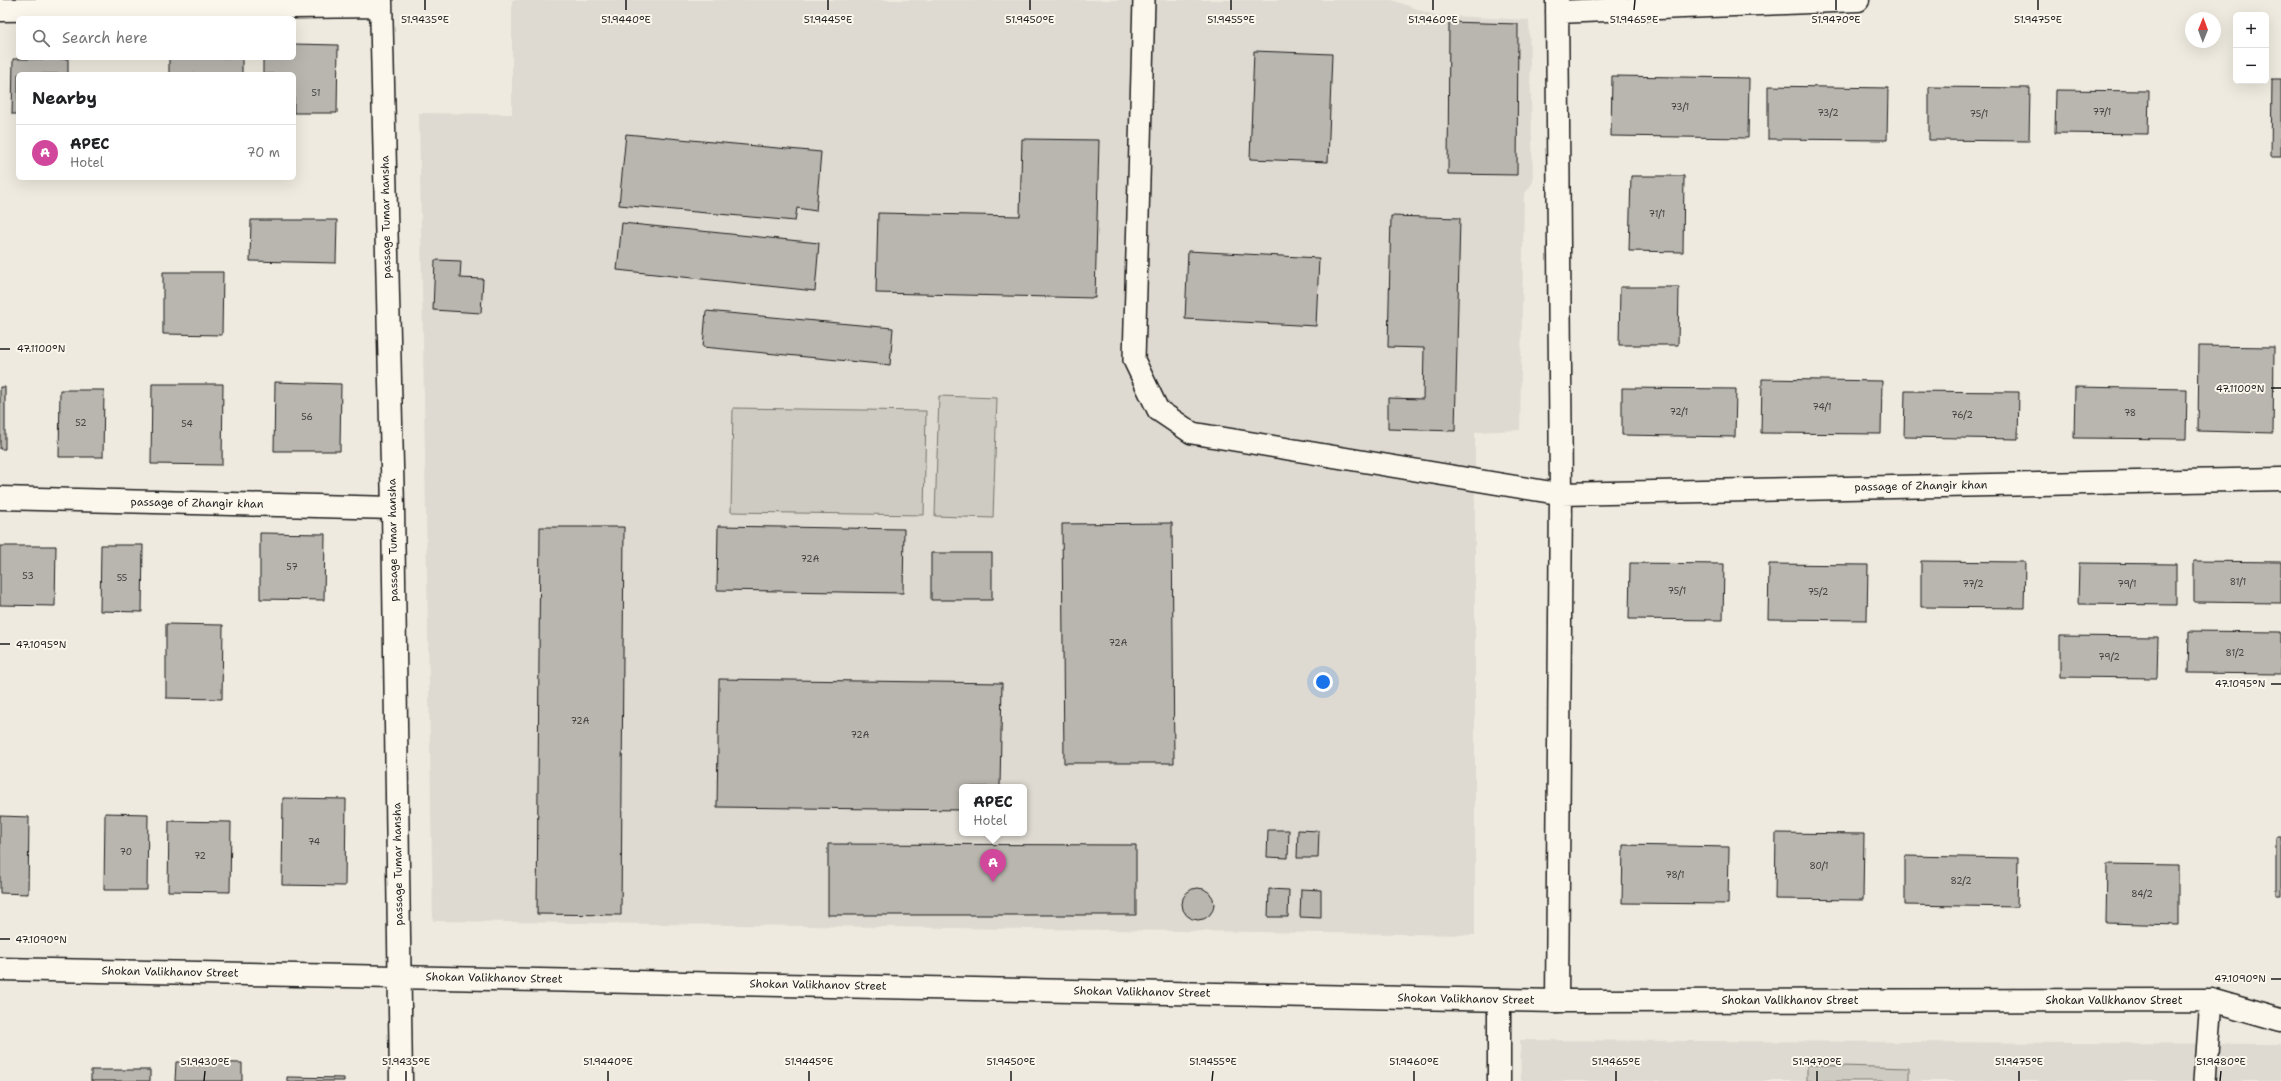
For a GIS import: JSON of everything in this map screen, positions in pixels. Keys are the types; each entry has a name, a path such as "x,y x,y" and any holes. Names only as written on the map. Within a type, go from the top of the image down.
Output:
{"street":[{"path":"1557,1001 1561,494 1554,4 1858,0"},
{"path":"0,10 381,3"},
{"name":"passage Tumar hansha","path":"381,3 393,508 399,976 402,1081"},
{"name":"passage of Zhangir khan","path":"1561,494 2281,479"},
{"name":"passage of Zhangir khan","path":"0,498 393,508"},
{"name":"Shokan Valikhanov Street","path":"0,969 399,976 1557,1001 2211,1000 2281,1020"},
{"path":"1499,1000 1499,1081"}],"lane":[{"path":"1144,0 1134,360 1158,410 1192,433 1561,494"},
{"path":"2205,1081 2211,1000"}],"shaded area":[{"path":"512,0 1392,0 1434,15 1529,20 1533,182 1524,195 1520,430 1475,432 1475,935 433,921 419,113 512,114"},
{"path":"939,396 997,398 993,518 935,516"},
{"path":"733,408 926,411 924,515 731,512"},
{"path":"1520,1040 2281,1044 2281,1081 1521,1081"},
{"path":"1807,1065 1909,1068 1909,1081 1807,1081"}],"building":[{"path":"1449,22 1518,24 1517,175 1448,174"},
{"path":"296,44 338,45 337,113 296,113 296,72 263,72 263,60 296,60"},
{"path":"1254,51 1332,54 1328,162 1250,159"},
{"path":"13,59 68,60 68,72 16,72 16,114 12,114"},
{"path":"169,60 242,60 242,72 169,72"},
{"path":"1612,76 1749,78 1748,138 1611,136"},
{"path":"2272,79 2281,79 2281,157 2271,157"},
{"path":"1768,86 1888,88 1887,140 1768,139"},
{"path":"1929,87 2030,88 2029,141 1929,140"},
{"path":"2056,90 2149,91 2148,134 2055,133"},
{"path":"626,134 821,152 816,211 797,208 795,221 619,205"},
{"path":"1022,139 1099,140 1095,298 876,293 878,213 1020,216"},
{"path":"1631,176 1684,176 1683,252 1629,251"},
{"path":"1391,216 1460,218 1455,431 1388,429 1388,398 1423,399 1424,348 1388,347"},
{"path":"251,220 337,220 336,263 250,261"},
{"path":"622,223 819,243 815,291 617,270"},
{"path":"1188,251 1319,258 1316,326 1185,319"},
{"path":"435,260 461,261 460,278 483,279 481,313 433,310"},
{"path":"163,272 223,272 222,335 163,334"},
{"path":"1620,287 1679,287 1678,345 1619,345"},
{"path":"706,311 893,328 890,365 703,347"},
{"path":"2199,346 2274,347 2273,433 2198,431"},
{"path":"1762,379 1882,381 1881,434 1761,433"},
{"path":"275,382 341,384 340,451 274,451"},
{"path":"152,384 223,384 222,465 151,464"},
{"path":"0,387 5,387 5,449 0,449"},
{"path":"2075,387 2187,389 2186,439 2074,438"},
{"path":"1622,388 1736,389 1735,437 1622,435"},
{"path":"60,390 104,390 103,457 59,457"},
{"path":"1905,391 2019,392 2018,439 1904,437"},
{"path":"1172,523 1174,763 1064,763 1062,524"},
{"path":"718,526 904,529 903,593 717,590"},
{"path":"540,527 624,527 621,915 537,914"},
{"path":"260,533 325,534 324,600 260,599"},
{"path":"101,545 143,545 142,612 100,611"},
{"path":"0,546 56,546 55,606 0,605"},
{"path":"931,553 992,553 992,600 931,600"},
{"path":"1921,561 2025,562 2024,608 1921,607"},
{"path":"2194,561 2281,562 2281,603 2194,602"},
{"path":"1630,563 1724,564 1723,620 1629,619"},
{"path":"2079,563 2176,564 2176,605 2078,604"},
{"path":"1769,564 1868,565 1867,620 1768,619"},
{"path":"166,624 223,625 222,699 166,698"},
{"path":"2189,631 2281,632 2281,674 2188,673"},
{"path":"2060,636 2158,637 2157,678 2060,677"},
{"path":"719,679 1002,683 1000,784 959,784 959,810 717,807"},
{"path":"283,798 346,799 345,886 282,885"},
{"path":"105,813 148,814 147,890 104,890"},
{"path":"0,816 29,817 28,894 0,893"},
{"path":"169,821 231,822 230,892 168,891"},
{"path":"1268,830 1289,830 1288,858 1267,857"},
{"path":"1298,830 1319,831 1318,858 1297,858"},
{"path":"1776,833 1864,834 1863,900 1775,899"},
{"path":"2276,837 2281,837 2281,896 2276,896"},
{"path":"828,844 1136,845 1136,915 828,915"},
{"path":"1623,845 1729,847 1728,904 1622,903"},
{"path":"1905,856 2018,858 2017,907 1905,905"},
{"path":"2107,864 2178,865 2178,925 2106,923"},
{"path":"1195,888 1201,888 1211,895 1214,904 1213,910 1207,917 1201,920 1195,920 1185,913 1182,907 1182,901 1189,891"},
{"path":"1269,889 1289,890 1288,917 1268,917"},
{"path":"1301,889 1321,890 1321,918 1300,917"},
{"path":"176,1062 242,1063 242,1081 175,1081"},
{"path":"91,1070 150,1070 150,1081 91,1081"},
{"path":"287,1077 344,1078 344,1081 287,1081"}],"place":[{"name":"APEC","path":"993,882"}]}
